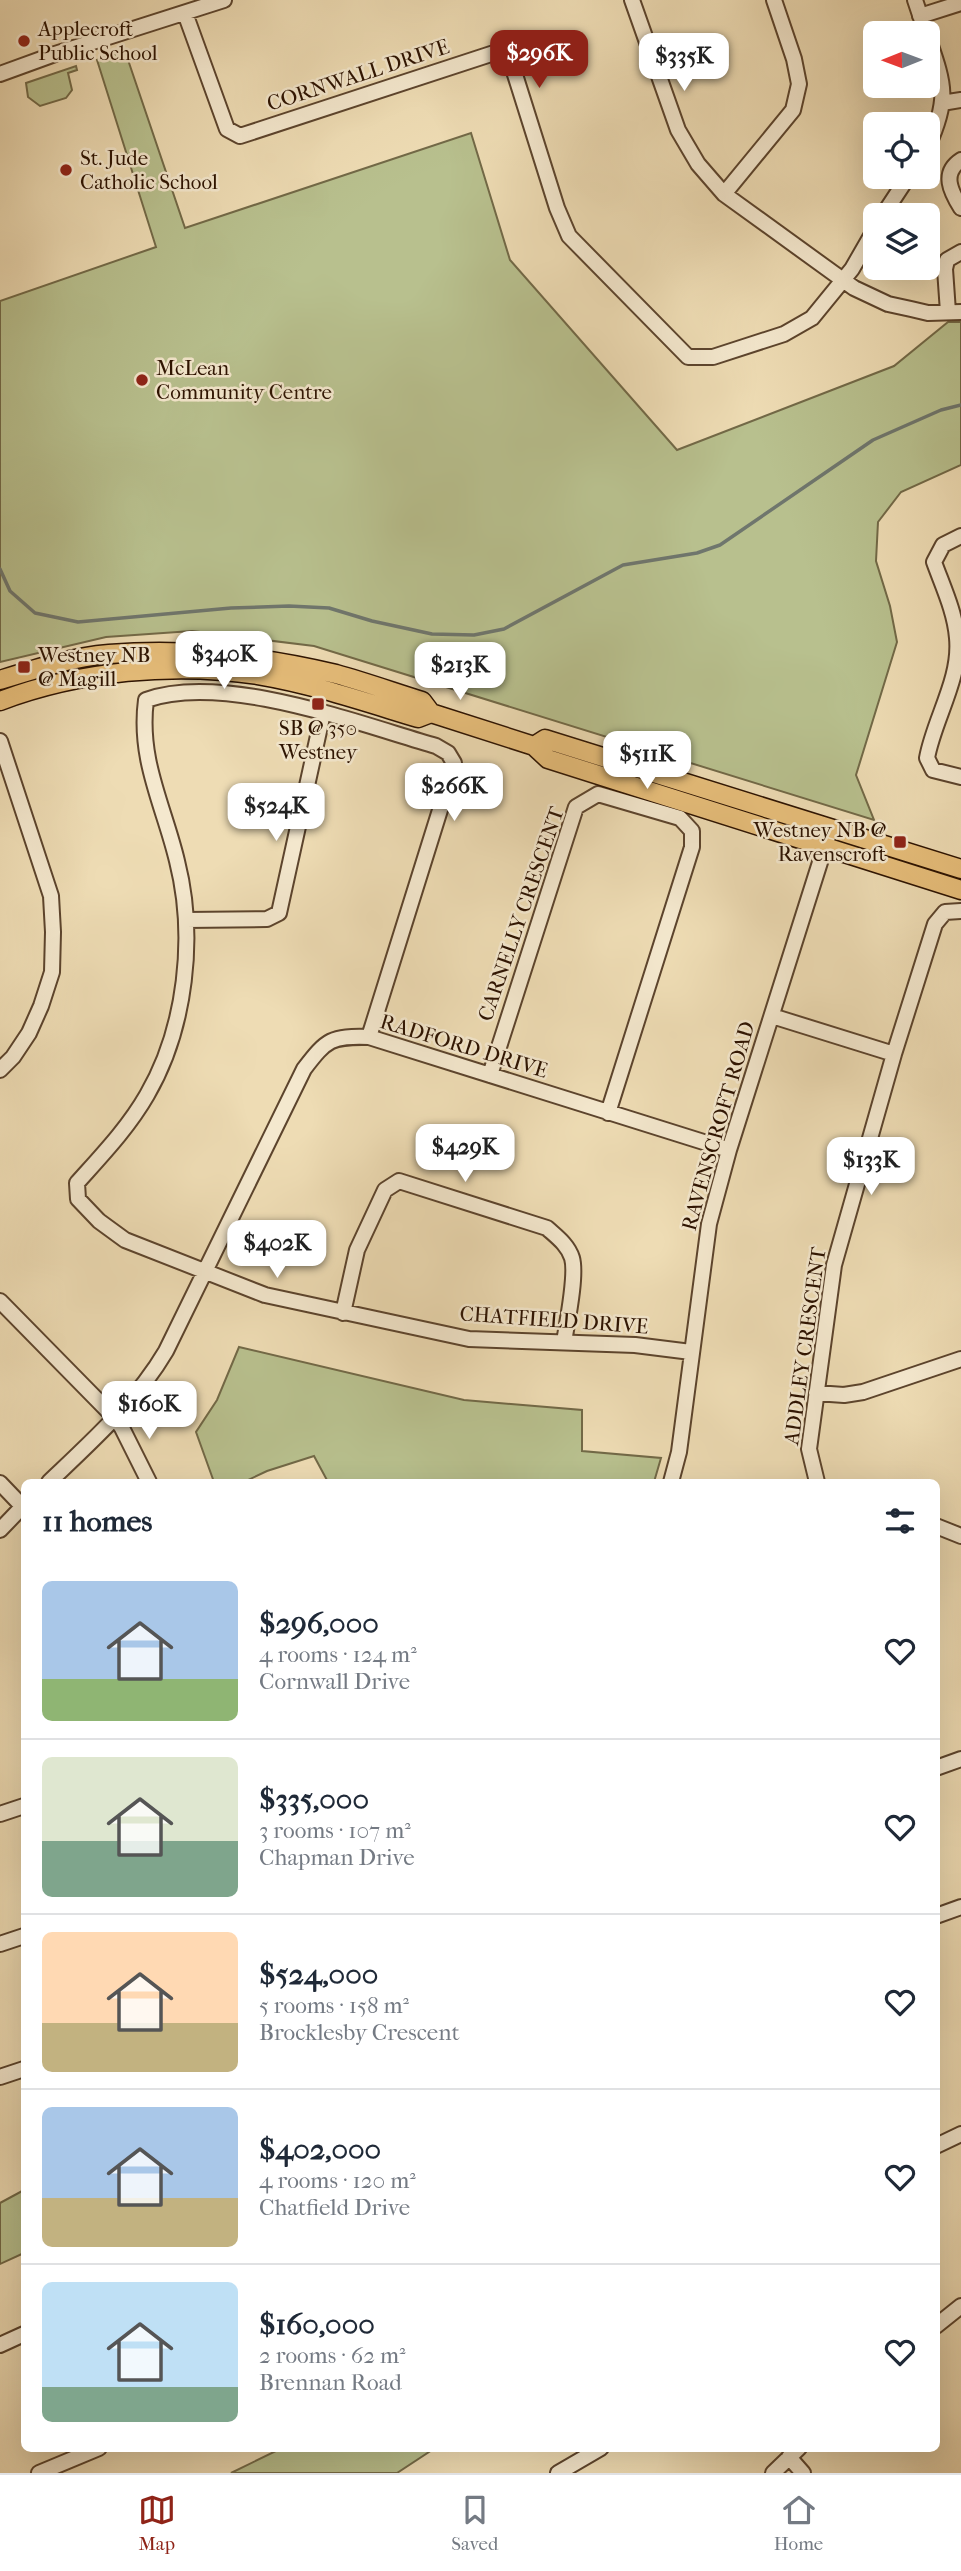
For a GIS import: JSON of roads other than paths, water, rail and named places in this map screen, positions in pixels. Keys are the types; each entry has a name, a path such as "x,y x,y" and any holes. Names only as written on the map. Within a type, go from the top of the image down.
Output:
{"main road":[{"path":"0,680 65,661 107,654 197,651 271,661 336,674 422,701 431,713 534,746 548,759 961,890"},
{"path":"0,701 66,681 107,675 211,671 256,675 315,687 418,718 431,713"},
{"path":"534,746 545,740 961,869"}],"street":[{"path":"0,74 224,0"},
{"path":"632,0 678,130 698,164 724,194 842,280 888,304 928,313 954,312 945,269 947,260 961,252"},
{"path":"724,194 793,110 799,84 794,59 774,0"},
{"path":"915,0 922,21"},
{"path":"920,16 961,3"},
{"name":"CORNWALL DRIVE","path":"185,13 227,129 240,136 494,53 504,56 512,65 557,208 569,236 688,357 713,357 784,334 812,318 842,280"},
{"path":"940,72 943,81 940,112"},
{"path":"942,103 961,100"},
{"path":"961,160 954,165 949,175 953,194 961,208"},
{"path":"842,280 863,250"},
{"path":"961,536 943,545 934,562 953,614 958,640 956,666 927,758 933,770 961,777"},
{"name":"CHATFIELD DRIVE","path":"369,1037 454,762 448,753 436,746 323,713 234,693 164,694 146,700 144,719 148,769 178,862 186,920 182,988 173,1032 147,1095 117,1138 77,1183 78,1199 99,1222 125,1240 265,1295 470,1339 635,1345 691,1352"},
{"path":"186,920 267,919 279,913 323,713"},
{"path":"0,741 51,895 53,932 52,972 41,1006 13,1057 0,1070"},
{"name":"CARNELLY CRESCENT","path":"490,1075 576,807 598,794 680,818 692,831 692,847 608,1113"},
{"name":"RAVENSCROFT ROAD","path":"671,1479 679,1452 709,1224 729,1150 831,828"},
{"name":"ADDLEY CRESCENT","path":"816,1479 809,1449 834,1265 894,1054 935,924 944,912 961,911"},
{"path":"772,1016 894,1054"},
{"name":"RADFORD DRIVE","path":"52,1479 151,1377 303,1069 321,1046 340,1037 369,1037 729,1150"},
{"path":"343,1313 357,1250 385,1190 399,1181 547,1228 563,1241 573,1259 564,1342"},
{"path":"0,1301 114,1418 122,1428 148,1479"},
{"path":"816,1393 844,1395 863,1392 961,1359"},
{"path":"0,1483 21,1503"},
{"path":"0,1530 21,1509"},
{"path":"940,1528 961,1536"},
{"path":"940,1764 961,1759"},
{"path":"0,1814 21,1807"},
{"path":"940,1915 961,1907"},
{"path":"0,1944 21,1937"},
{"path":"0,2077 21,2070"},
{"path":"940,2144 961,2134"},
{"path":"940,2323 961,2306"},
{"path":"0,2345 21,2335"},
{"path":"38,2473 89,2452"},
{"path":"558,2473 594,2452"},
{"path":"773,2473 794,2453 803,2473"}],"waterway":[{"path":"0,569 10,591 35,613 78,622 231,608 289,606 329,608 432,634 474,635 504,629 623,565 697,553 720,545 873,440 941,410 961,405"}],"place":[{"name":"Applecroft Public School","path":"24,41"},
{"name":"St. Jude Catholic School","path":"66,170"},
{"name":"McLean Community Centre","path":"142,380"},
{"name":"Westney NB @ Magill","path":"24,667"},
{"name":"SB @ 350 Westney","path":"318,704"},
{"name":"Westney NB @ Ravenscroft","path":"900,842"}]}
